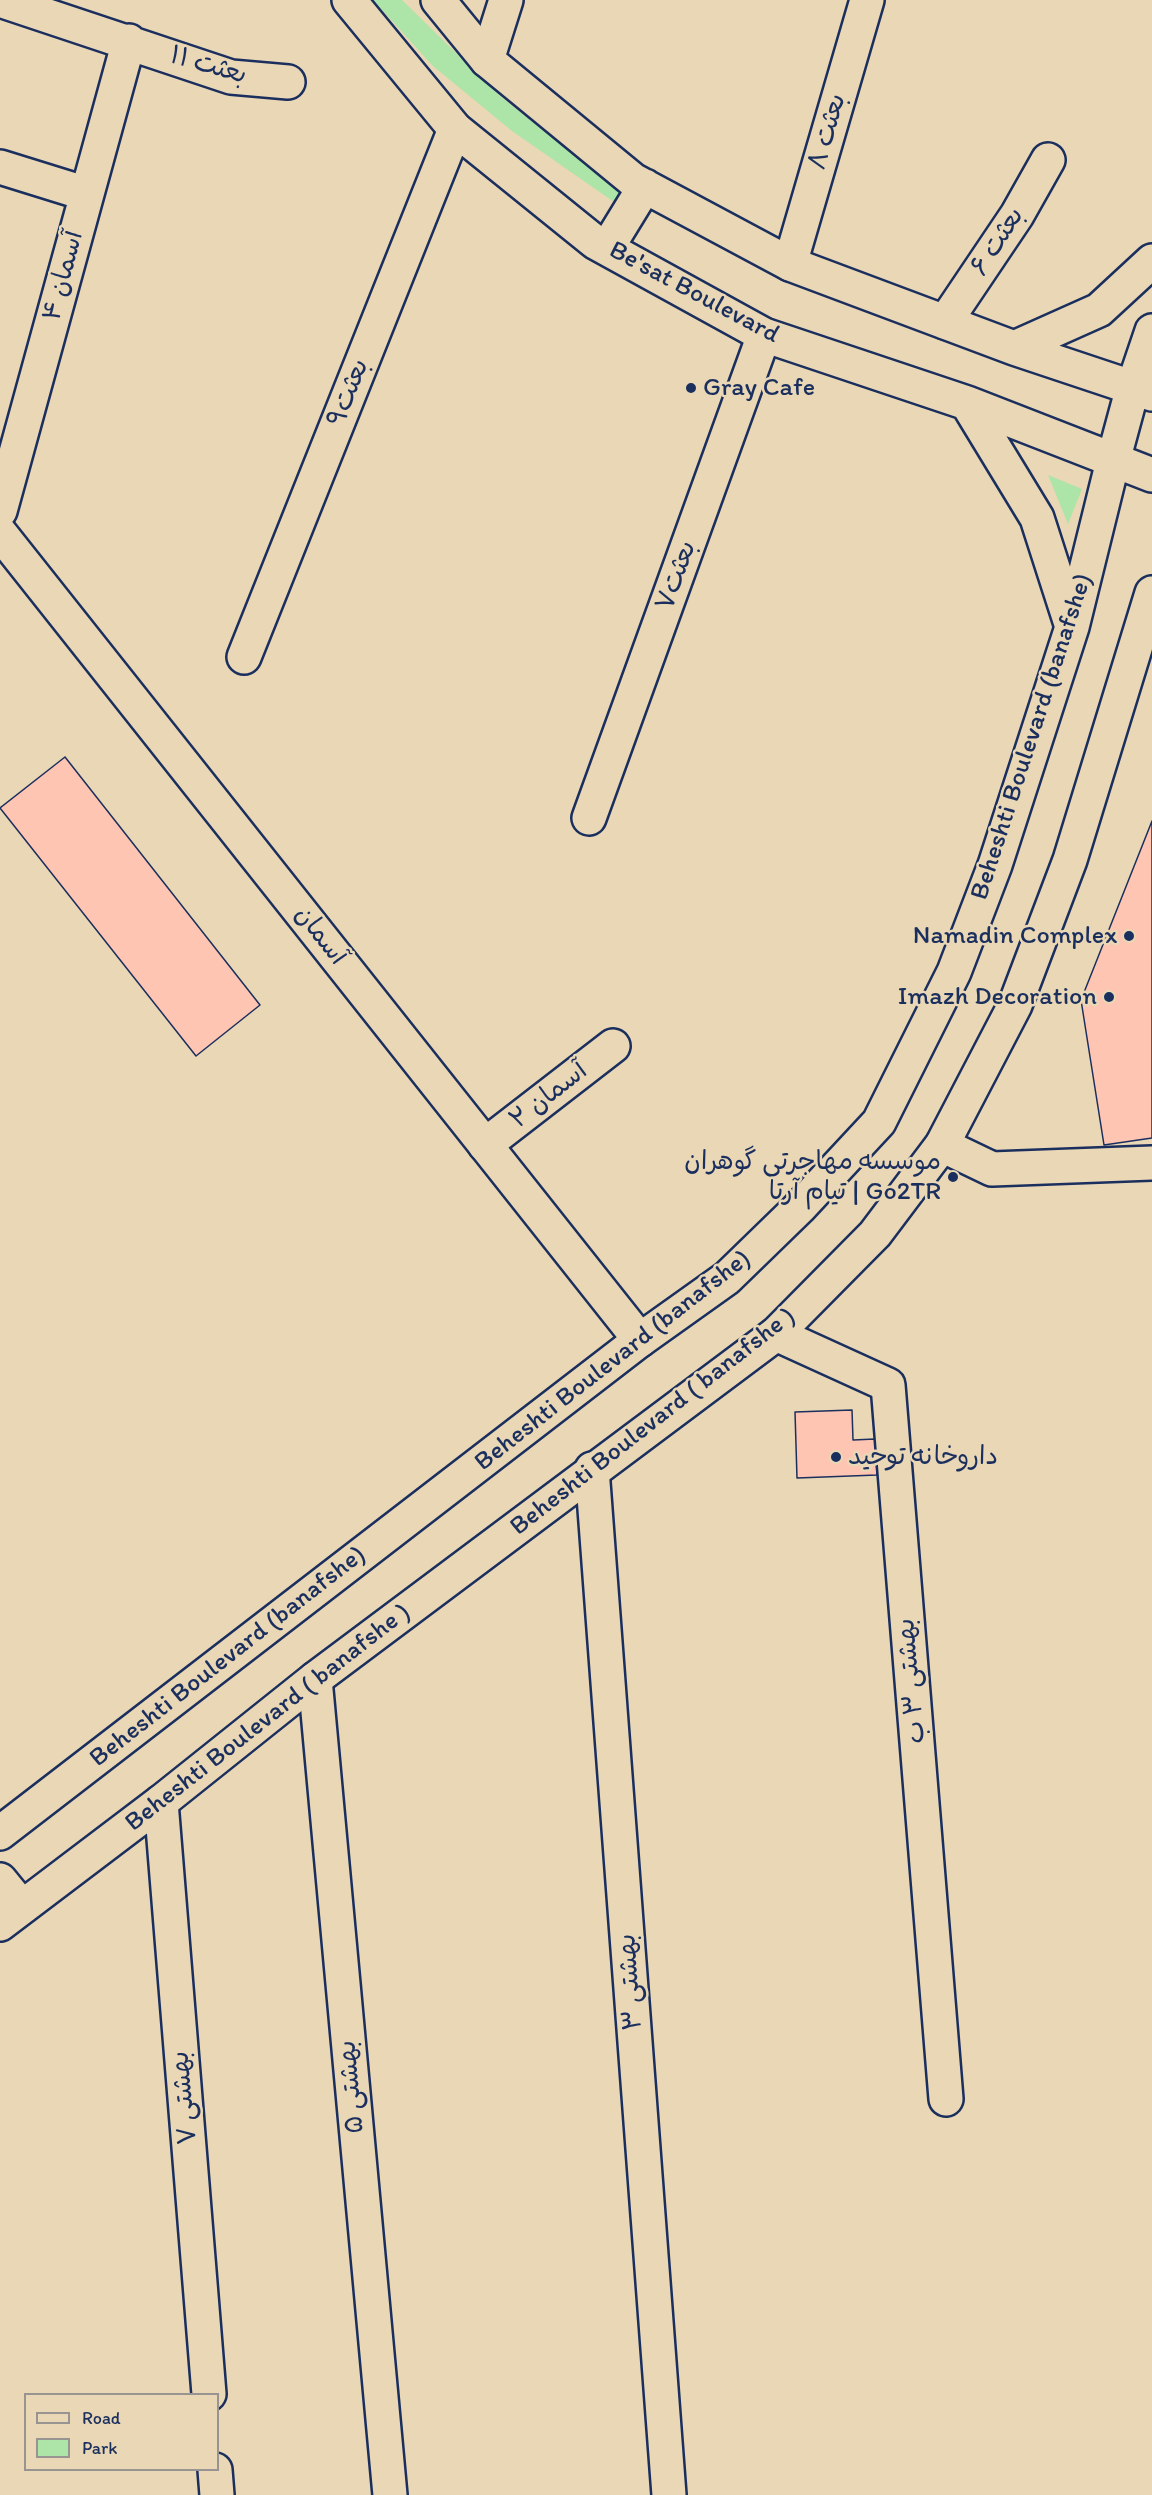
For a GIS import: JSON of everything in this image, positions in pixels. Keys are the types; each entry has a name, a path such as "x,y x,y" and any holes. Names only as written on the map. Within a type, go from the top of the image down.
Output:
{"street":[{"name":"۱۱ بعثت","path":"0,0 129,41 231,77 288,82"},
{"name":"Be'sat Boulevard","path":"349,0 455,129 595,242 764,335 967,403 1152,475"},
{"path":"438,0 487,60 633,180 790,264 1014,348 1143,390"},
{"path":"487,60 506,0"},
{"name":"۸ بعثت","path":"790,264 867,0"},
{"name":"۴ آسمان","path":"0,511 129,41"},
{"name":"بعثت۹","path":"244,657 455,129"},
{"name":"۶ بعثت","path":"945,322 1017,215 1048,160"},
{"path":"0,167 87,194"},
{"path":"607,248 645,186"},
{"path":"1014,348 1099,310 1152,261"},
{"name":"Beheshti Boulevard (banafshe)","path":"0,1833 640,1340 727,1278 799,1208 879,1122 954,972 994,865 1072,627 1113,461 1143,390 1152,331"},
{"name":"بعثت۷","path":"589,818 764,335"},
{"path":"967,403 1037,518 1072,627"},
{"name":"آسمان","path":"0,532 640,1340"},
{"name":"Beheshti Boulevard ( banafshe )","path":"11,1916 161,1802 315,1678 592,1469 776,1334 875,1234 942,1145 1015,1005 1070,860 1143,646 1152,593"},
{"name":"۲ آسمان","path":"485,1145 613,1046"},
{"path":"942,1145 992,1169 1152,1163"},
{"name":"بهشتی ۳ ب","path":"776,1334 888,1385 946,2099"},
{"name":"بهشتی ۳","path":"592,1469 669,2495"},
{"name":"بهشتی ۵","path":"315,1678 390,2495"},
{"name":"بهشتی ۷","path":"161,1802 209,2393"},
{"path":"0,1880 11,1916"},
{"path":"215,2471 217,2495"}],"green space":[{"path":"373,0 402,0 500,96 623,194 614,202 512,131 433,66"},
{"path":"1048,475 1082,489 1068,524"}],"building":[{"path":"65,757 260,1005 196,1056 0,808"},
{"name":"Namadin Complex","path":"1152,821 1152,1138 1104,1145 1081,1000"},
{"name":"داروخانه توحید","path":"852,1410 853,1440 875,1439 877,1475 797,1478 795,1412"}],"place":[{"name":"Gray Cafe","path":"691,388"},
{"name":"Namadin Complex","path":"1129,936"},
{"name":"Imazh Decoration","path":"1109,997"},
{"name":"موسسه مهاجرتی گوهران تیام آرتا | Go2TR","path":"953,1177"},
{"name":"داروخانه توحید","path":"836,1457"}]}
